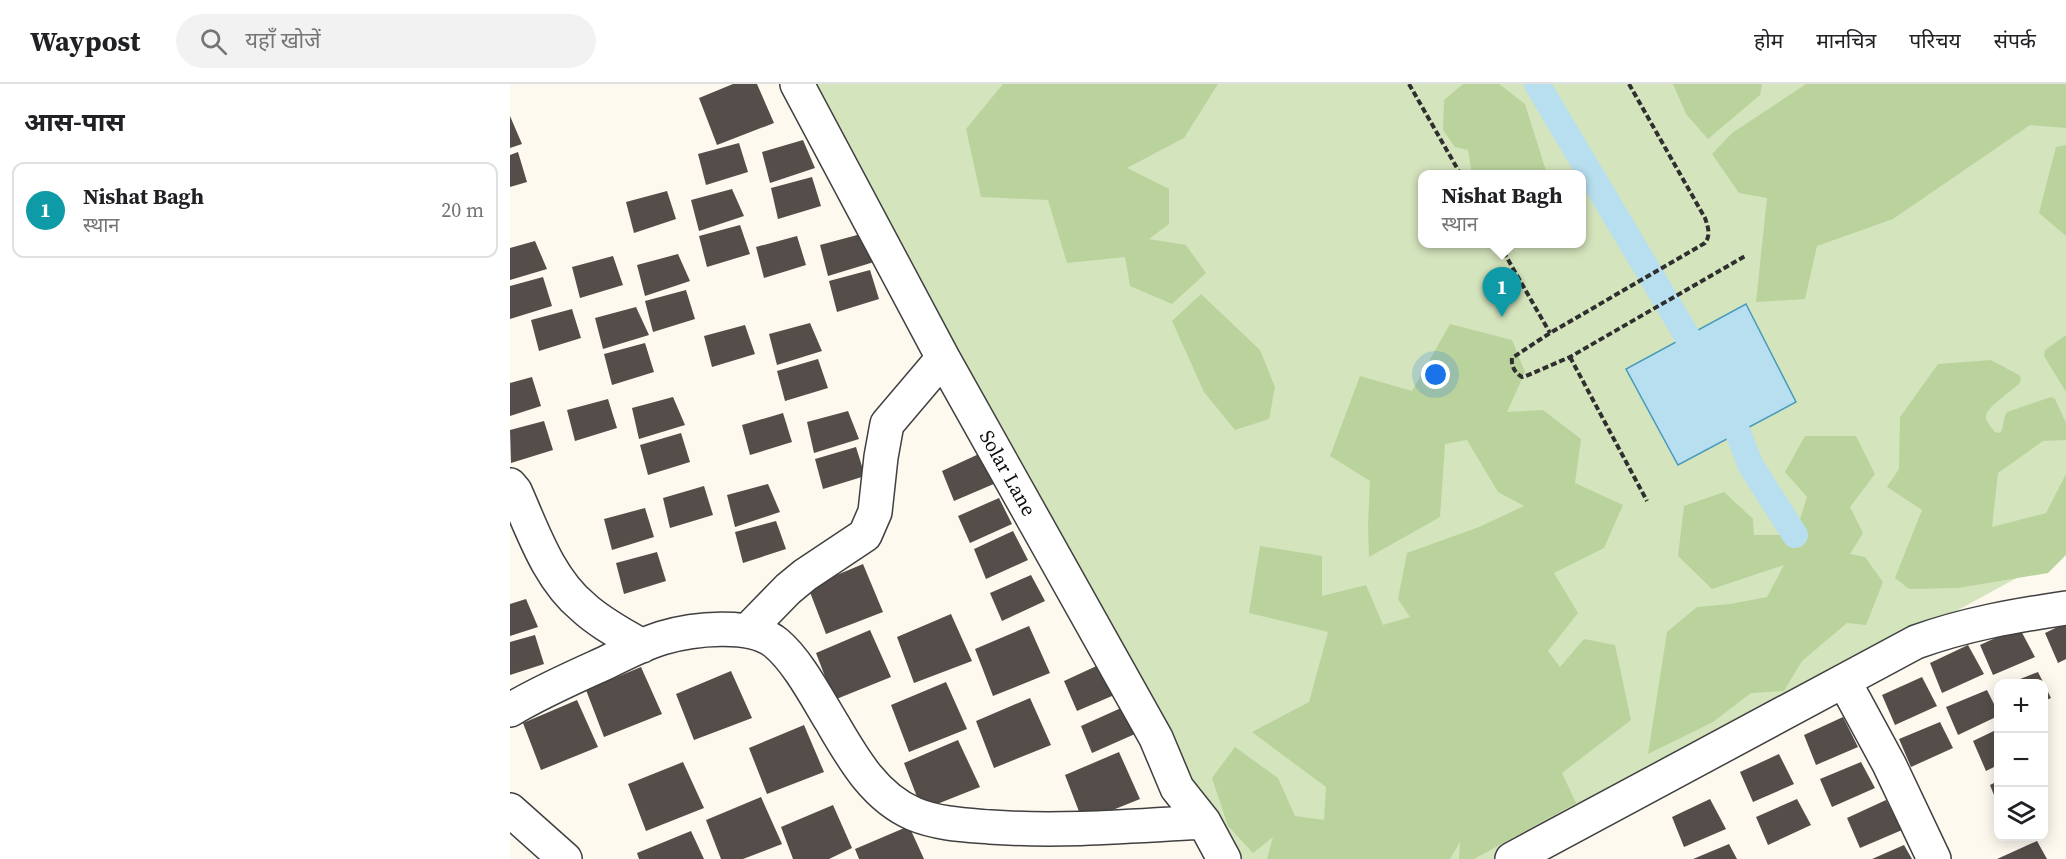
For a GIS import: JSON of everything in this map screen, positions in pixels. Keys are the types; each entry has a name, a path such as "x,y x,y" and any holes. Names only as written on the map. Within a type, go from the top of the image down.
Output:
{"street":[{"name":"Solar Lane","path":"797,84 943,358 1156,738 1177,788 1204,822 1224,859"},
{"path":"747,631 805,574 865,535 875,512 880,457 887,424 943,358"},
{"path":"510,485 515,491 548,562 565,588 591,614 642,646"},
{"path":"1512,859 1916,642 1951,629 2066,608"},
{"path":"510,710 533,696 663,638 712,630 747,631 762,635 777,643 812,689 855,763 879,790 896,804 915,814 957,825 1018,829 1106,828 1204,822"},
{"path":"1844,681 1889,764 1934,859"},
{"path":"510,810 565,859"}],"path":[{"path":"1410,84 1459,170"},
{"path":"1629,84 1705,218 1709,238 1705,243 1550,333 1512,358 1515,371 1522,377 1526,376 1570,357 1745,256"},
{"path":"1502,248 1550,333"},
{"path":"1570,357 1647,501"}],"green space":[{"path":"807,84 2066,84 2066,551 1503,859 1240,859 1199,786 1190,788 1178,770 1185,763"},
{"path":"1003,84 1218,84 1184,138 1127,168 1169,189 1169,224 1149,239 1186,245 1206,273 1172,304 1130,286 1125,257 1067,263 1048,200 981,197 966,129"},
{"path":"1463,84 1499,84 1525,104 1546,170 1471,170 1468,150 1455,147 1443,130 1444,100"},
{"path":"1673,84 1762,84 1760,95 1708,139 1686,114"},
{"path":"1806,84 2066,84 2066,128 2030,125 1893,219 1817,246 1805,299 1756,302 1767,198 1739,193 1712,154 1732,133"},
{"path":"2066,145 2066,236 2039,213 2056,147"},
{"path":"1201,294 1260,350 1275,387 1269,419 1235,430 1204,392 1172,321"},
{"path":"1450,324 1512,340 1525,372 1507,412 1543,410 1581,439 1575,483 1623,505 1604,548 1554,573 1578,613 1548,651 1560,667 1584,639 1615,645 1631,720 1562,773 1576,803 1474,859 1459,859 1460,842 1450,859 1267,859 1273,837 1253,853 1228,826 1212,778 1235,747 1278,778 1295,816 1324,820 1326,787 1252,732 1309,702 1328,632 1249,613 1260,546 1322,556 1322,596 1366,585 1383,625 1410,617 1398,599 1407,553 1479,527 1524,506 1498,492 1467,440 1445,444 1440,517 1369,557 1370,481 1330,456 1360,376 1412,391"},
{"path":"2066,335 2066,392 2044,356 2045,350"},
{"path":"1991,360 2019,375 2021,379 2019,384 1995,403 1986,415 1995,432 2002,431 2007,412 2051,397 2055,399 2066,423 2066,440 2043,441 1998,473 1992,527 2046,513 2066,474 2066,555 2048,573 1958,588 1909,589 1895,578 1922,510 1887,487 1899,469 1900,417 1938,364"},
{"path":"1805,436 1856,436 1875,474 1850,507 1863,533 1850,554 1865,557 1883,582 1866,625 1847,623 1802,661 1784,691 1751,693 1713,722 1648,754 1667,632 1697,607 1767,597 1784,565 1712,589 1678,556 1684,506 1724,492 1753,519 1754,535 1795,535 1807,497 1785,472"}],"water":[{"path":"1746,304 1796,402 1678,465 1626,369"}],"building":[{"path":"733,84 757,84 774,123 717,145 699,98"},
{"path":"510,116 522,144 510,148"},
{"path":"803,140 815,168 770,183 762,152"},
{"path":"739,143 748,172 706,185 698,154"},
{"path":"518,152 527,182 510,187 510,155"},
{"path":"812,177 821,206 778,219 771,188"},
{"path":"732,189 744,216 699,231 691,200"},
{"path":"667,191 676,219 634,233 626,202"},
{"path":"740,225 750,254 707,267 699,236"},
{"path":"861,234 874,262 828,276 820,245"},
{"path":"797,236 806,265 764,278 756,247"},
{"path":"535,241 547,269 510,280 510,248"},
{"path":"678,254 690,281 645,296 637,265"},
{"path":"613,256 623,285 580,298 572,267"},
{"path":"870,270 879,299 837,312 829,281"},
{"path":"543,277 552,306 510,319 510,286"},
{"path":"686,290 695,319 653,332 645,301"},
{"path":"636,307 649,335 603,349 595,318"},
{"path":"572,309 581,338 539,351 531,320"},
{"path":"810,323 822,351 777,365 769,334"},
{"path":"745,325 755,354 712,367 704,336"},
{"path":"645,343 654,372 612,385 604,354"},
{"path":"818,359 828,388 785,401 777,371"},
{"path":"532,377 541,406 510,416 510,383"},
{"path":"673,397 685,425 639,439 632,408"},
{"path":"608,399 617,428 575,441 567,410"},
{"path":"848,411 859,439 814,453 807,422"},
{"path":"783,413 792,442 750,455 742,425"},
{"path":"544,421 553,450 511,463 510,430"},
{"path":"681,433 690,462 648,475 640,445"},
{"path":"856,447 865,476 823,489 815,459"},
{"path":"981,453 996,483 954,501 942,471"},
{"path":"768,484 780,512 735,527 727,495"},
{"path":"704,486 713,515 670,528 663,498"},
{"path":"999,498 1012,524 970,543 958,516"},
{"path":"645,508 654,537 612,550 604,519"},
{"path":"776,521 786,549 743,563 735,532"},
{"path":"1013,531 1028,560 986,579 974,549"},
{"path":"657,552 666,581 624,594 616,563"},
{"path":"863,564 883,612 826,634 808,587"},
{"path":"1031,575 1045,601 1002,621 990,593"},
{"path":"526,599 538,627 510,636 510,604"},
{"path":"951,614 972,661 914,683 897,637"},
{"path":"2066,623 2066,659 2058,663 2045,633"},
{"path":"1029,626 1050,673 993,696 975,649"},
{"path":"2019,627 2035,657 1993,675 1980,645"},
{"path":"870,630 891,677 834,700 816,653"},
{"path":"535,635 544,664 510,675 510,642"},
{"path":"1968,645 1984,674 1942,693 1930,663"},
{"path":"1103,663 1119,693 1077,711 1064,681"},
{"path":"641,667 662,714 604,737 586,690"},
{"path":"731,671 752,718 694,740 676,694"},
{"path":"2038,672 2042,679 2020,679"},
{"path":"1922,677 1937,706 1895,725 1882,695"},
{"path":"946,682 967,729 909,752 891,705"},
{"path":"1987,690 1994,704 1994,718 1958,735 1946,707"},
{"path":"1030,698 1051,745 994,768 976,721"},
{"path":"577,700 598,747 541,770 523,723"},
{"path":"1121,708 1135,734 1092,753 1081,726"},
{"path":"1843,717 1858,747 1816,765 1804,735"},
{"path":"1940,722 1953,748 1911,767 1899,739"},
{"path":"804,725 824,772 767,794 749,748"},
{"path":"1994,731 1994,767 1986,771 1973,741"},
{"path":"958,740 980,787 922,810 904,763"},
{"path":"1119,752 1140,799 1083,822 1065,775"},
{"path":"1779,754 1794,784 1753,802 1740,772"},
{"path":"683,762 704,808 646,831 628,784"},
{"path":"1861,762 1875,788 1832,807 1820,779"},
{"path":"1994,783 1994,795 1990,785"},
{"path":"761,797 782,844 743,859 721,859 706,820"},
{"path":"1710,799 1726,829 1684,847 1672,817"},
{"path":"1797,799 1811,825 1768,845 1756,817"},
{"path":"1886,800 1902,830 1860,848 1847,818"},
{"path":"833,805 852,848 829,859 793,859 781,827"},
{"path":"909,826 924,859 859,859 855,849"},
{"path":"691,831 704,859 639,859 637,853"},
{"path":"2037,841 2047,859 1997,859"},
{"path":"1729,844 1737,859 1693,859"},
{"path":"1904,845 1912,859 1872,859"}],"waterway":[{"path":"1537,84 1703,366"},
{"path":"1722,401 1751,466 1795,535"}],"place":[{"name":"Nishat Bagh","path":"1502,317"}]}
